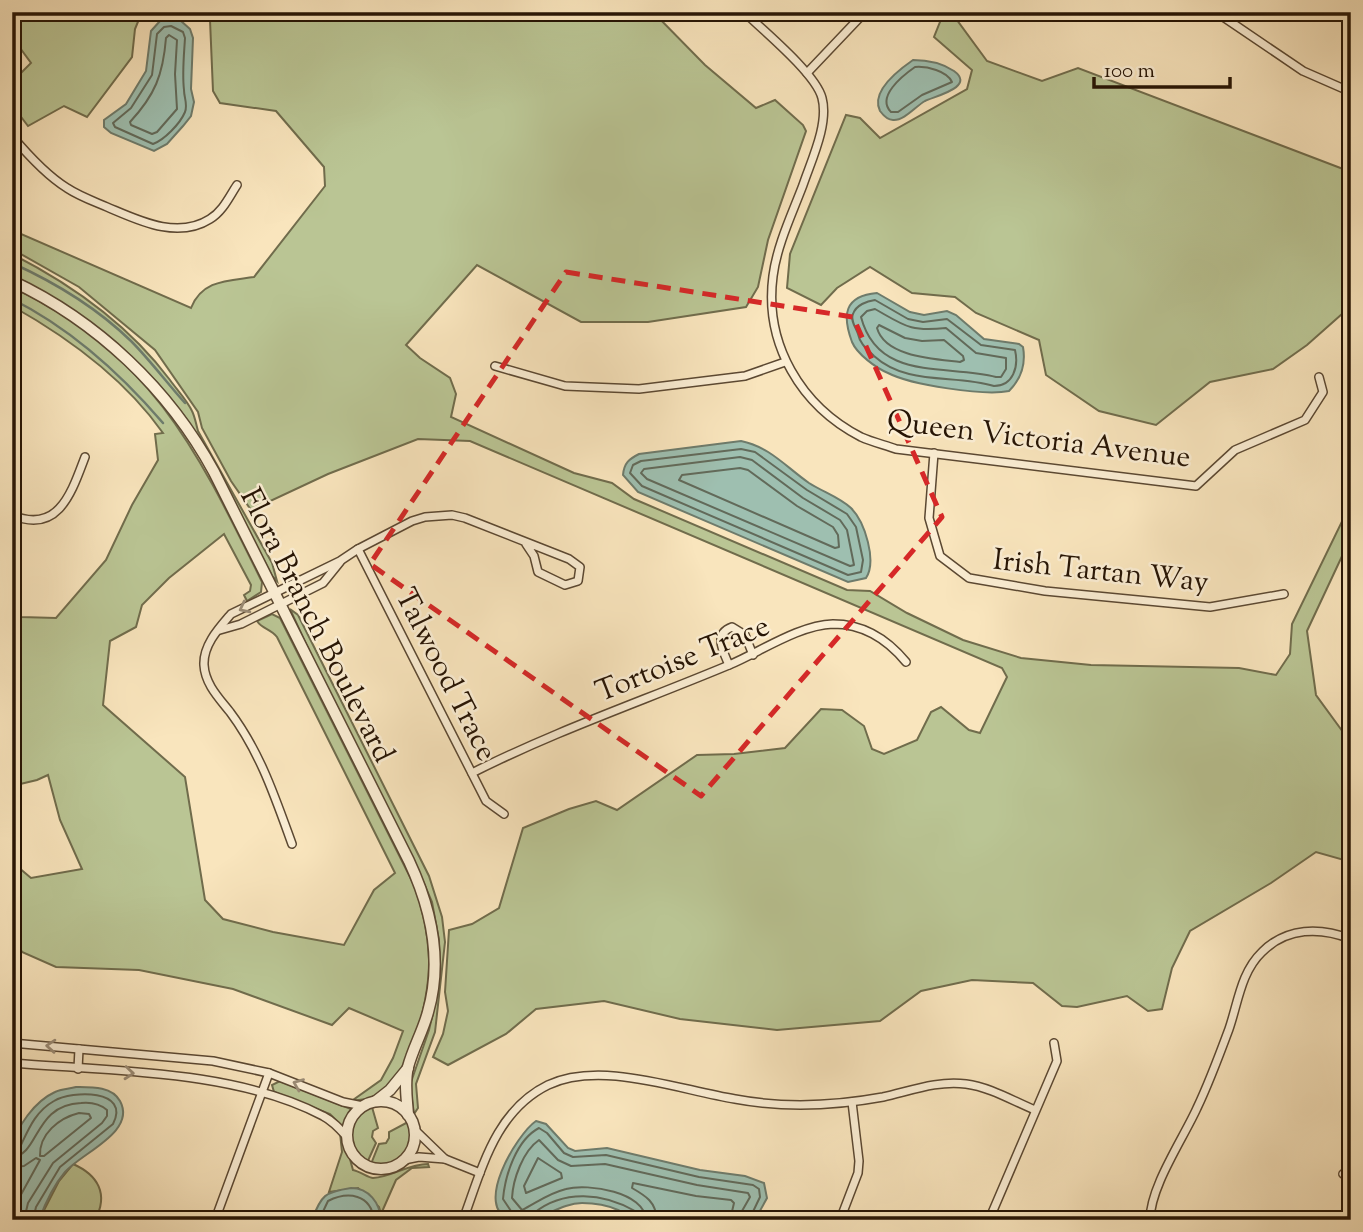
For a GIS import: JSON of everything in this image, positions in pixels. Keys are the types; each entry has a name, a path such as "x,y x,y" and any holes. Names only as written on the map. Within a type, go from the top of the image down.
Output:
{"street":[{"name":"Queen Victoria Avenue","path":"744,12 807,74 823,99 822,132 773,276 773,322 785,362 807,396 832,419 862,437 896,449 1196,486 1235,450 1305,420 1324,392 1319,377"},
{"path":"807,74 865,12"},
{"path":"1216,12 1303,71 1351,92"},
{"path":"12,136 44,171 66,188 144,223 167,228 190,226 209,220 222,209 237,185"},
{"name":"Flora Branch Boulevard","path":"12,281 84,323 128,360 171,406 202,451 409,861 427,901 433,935 434,981 428,1012 408,1067 408,1115 414,1129"},
{"path":"495,366 565,386 639,389 745,376 785,362"},
{"name":"Irish Tartan Way","path":"934,453 929,518 940,556 969,578 1045,591 1210,607 1284,594"},
{"path":"12,515 24,520 35,520 57,512 71,493 85,457"},
{"path":"292,844 263,764 205,675 205,650 211,639 232,614 340,561 412,521 438,515 465,518 576,563 581,572 578,581 565,586 538,572 534,556 526,544"},
{"name":"Talwood Trace","path":"358,549 486,801 504,814"},
{"path":"219,630 241,624 323,583 340,561"},
{"name":"Tortoise Trace","path":"472,773 524,746 729,665 809,628 834,624 862,629 891,643 906,662"},
{"path":"729,665 720,636 732,627 746,635 753,655"},
{"path":"1150,1220 1153,1196 1199,1105 1220,1054 1242,984 1256,957 1273,942 1302,931 1325,931 1351,939"},
{"path":"989,1220 1056,1061 1054,1043"},
{"path":"12,1044 213,1061 269,1073 343,1102 363,1106 349,1123 347,1137 351,1152 368,1167 387,1169 404,1160 419,1157 445,1159 480,1173"},
{"path":"78,1069 79,1049"},
{"path":"12,1063 230,1084 261,1091 323,1116 347,1137"},
{"name":"Flora Branch Boulevard","path":"363,1106 376,1101 390,1090 408,1067"},
{"path":"215,1220 269,1073"},
{"path":"463,1220 501,1126 521,1102 550,1084 581,1075 614,1075 736,1100 801,1105 852,1102 955,1083 982,1088 1035,1110"},
{"path":"376,1101 397,1106 408,1115"},
{"path":"840,1220 858,1173 852,1102"},
{"path":"404,1160 414,1146 414,1129"},
{"path":"414,1129 445,1159"},
{"path":"1343,1174 1351,1167"}],"highlighted area":[{"path":"566,272 853,317 942,517 701,796 370,564"}],"green space":[{"path":"12,12 142,12 135,29 132,57 87,117 64,106 28,126 12,105 12,82 31,63 12,37"},
{"path":"201,12 653,12 705,65 756,108 775,100 803,125 806,131 768,240 758,287 746,307 648,322 581,322 477,265 406,345 450,378 456,394 451,417 574,473 612,483 634,499 847,590 870,591 907,613 963,640 1021,658 1091,665 1239,668 1276,675 1290,654 1292,624 1351,503 1351,537 1307,631 1316,695 1351,743 1351,862 1316,852 1271,883 1190,931 1172,968 1162,1009 1148,1011 1127,996 1077,1007 1062,1006 1033,983 972,980 921,991 880,1021 777,1030 680,1019 604,1001 536,1009 506,1034 448,1065 433,1057 443,1034 448,1011 445,992 449,930 472,924 499,908 523,828 596,801 617,810 697,755 785,748 821,709 842,710 864,726 872,749 884,754 917,740 931,712 941,707 969,730 980,733 1007,677 1002,668 470,441 418,439 328,474 251,510 231,481 202,428 198,412 155,350 79,287 12,249 12,230 191,308 209,287 225,281 254,277 325,186 324,167 276,111 220,103 213,91 210,20"},
{"path":"944,12 960,12 957,20 987,61 1042,81 1078,68 1351,172 1351,306 1307,345 1273,369 1210,382 1156,425 1099,411 1046,375 1039,340 976,313 955,297 912,293 870,267 837,288 821,305 787,288 790,254 846,115 860,118 880,138 967,89 972,70 934,37"},
{"path":"12,254 78,293 118,324 154,360 190,407 198,431 272,563 277,581 209,455 168,395 129,354 85,319 12,277"},
{"path":"12,287 60,313 101,343 136,375 166,410 216,490 262,582 261,592 247,601 244,595 250,591 251,585 224,534 169,578 142,605 136,627 110,641 103,705 185,777 205,900 223,919 273,932 344,945 374,890 395,873 277,637 257,621 272,614 280,618 414,885 428,940 425,999 412,1047 401,1068 388,1086 372,1097 353,1100 381,1080 403,1031 349,1008 332,1025 233,989 139,970 56,967 22,952 12,934 12,862 31,878 82,869 60,820 48,775 12,786 12,610 21,617 56,618 106,560 132,505 158,460 155,434 163,433 131,395 95,361 12,306"},
{"path":"290,609 298,615 429,876 442,917 445,942 435,1032 416,1084 418,1108 414,1114 410,1085 429,1030 440,982 439,940 432,902"},
{"path":"280,1081 351,1109 344,1124 342,1126 330,1114 274,1092 272,1085"},
{"path":"372,1107 378,1128 373,1131 372,1137 376,1143 367,1163 355,1149 352,1133 358,1118"},
{"path":"408,1122 410,1141 403,1155 390,1164 371,1164 379,1144 386,1143 389,1138 389,1132"},
{"path":"340,1133 353,1170 369,1177 380,1177 414,1166 428,1164 429,1167 412,1168 396,1180 381,1214 379,1207 358,1188 329,1192 342,1152"},
{"path":"73,1164 82,1168 99,1186 101,1202 95,1220 39,1220 59,1181"}],"water":[{"path":"171,18 181,21 190,29 193,38 191,89 194,102 191,116 183,126 167,144 154,151 111,133 104,127 104,120 126,104 146,71 151,31 160,21"},
{"path":"913,60 944,66 954,71 960,82 951,90 925,101 901,118 889,119 880,111 879,96 888,81"},
{"path":"877,293 910,312 924,315 947,311 956,315 984,339 1019,344 1023,347 1024,359 1017,381 1009,391 966,391 913,382 878,368 854,347 847,323 848,308 852,303 858,298"},
{"path":"741,441 761,448 809,483 851,508 861,522 868,542 870,562 866,578 848,582 638,492 623,475 628,462 639,454"},
{"path":"76,1087 101,1088 112,1092 120,1101 123,1112 121,1122 105,1141 65,1172 50,1195 39,1220 12,1220 10,1173 14,1140 40,1102 57,1091"},
{"path":"536,1121 546,1124 568,1148 575,1151 607,1148 700,1170 745,1176 764,1183 767,1198 755,1220 641,1221 609,1207 582,1203 529,1220 511,1220 500,1213 496,1201 497,1187 509,1155"},
{"path":"351,1188 363,1191 372,1198 381,1220 312,1220 325,1196"}],"waterway":[{"path":"12,263 90,307 118,329 185,403"},
{"path":"12,299 75,338 130,387 163,423"}]}
